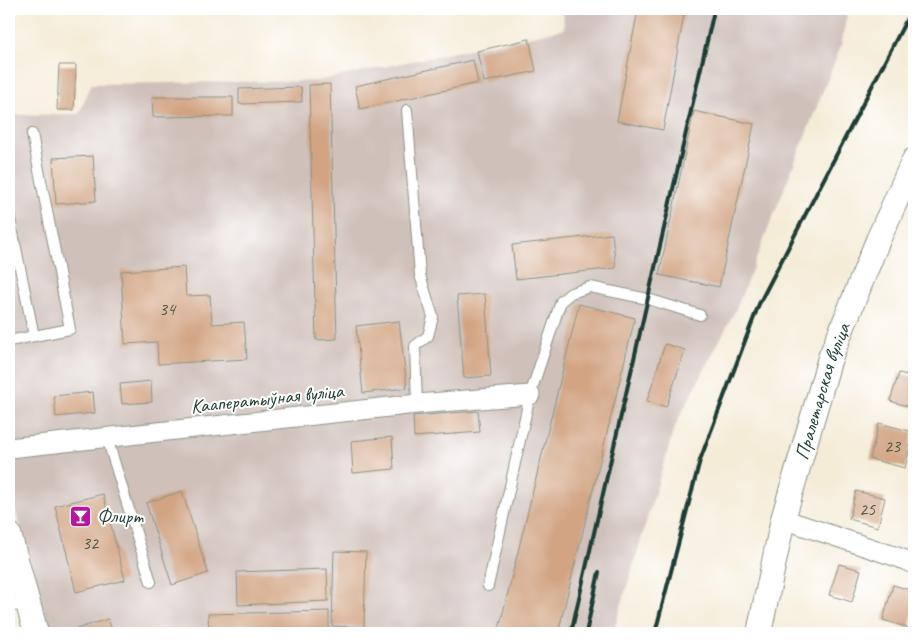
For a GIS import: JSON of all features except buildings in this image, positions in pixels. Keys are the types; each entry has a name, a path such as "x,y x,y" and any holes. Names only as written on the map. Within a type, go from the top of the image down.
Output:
{"street":[{"name":"Пралетарская вуліца","path":"759,633 783,519 830,358 878,240 914,160"},
{"name":"Кааператыўная вуліца","path":"9,448 417,404 530,396"},
{"path":"783,519 914,564"},
{"path":"9,534 18,605 36,633"}],"lane":[{"path":"407,110 420,275 433,318 428,336 415,346 417,404"},
{"path":"9,341 70,328 32,134"},
{"path":"9,214 34,336"},
{"path":"488,586 530,396 561,301 571,292 590,287 648,299 700,315"},
{"path":"107,438 151,582"}],"shaded area":[{"path":"563,9 848,9 841,46 737,307 675,426 613,633 49,633 9,488 9,115 79,114 91,84 317,81 564,29"}],"railway":[{"path":"655,633 700,460 759,304 912,9"},
{"path":"571,633 713,15"},
{"path":"586,633 599,572"}],"place":[{"name":"Флирт","path":"81,516"}]}
